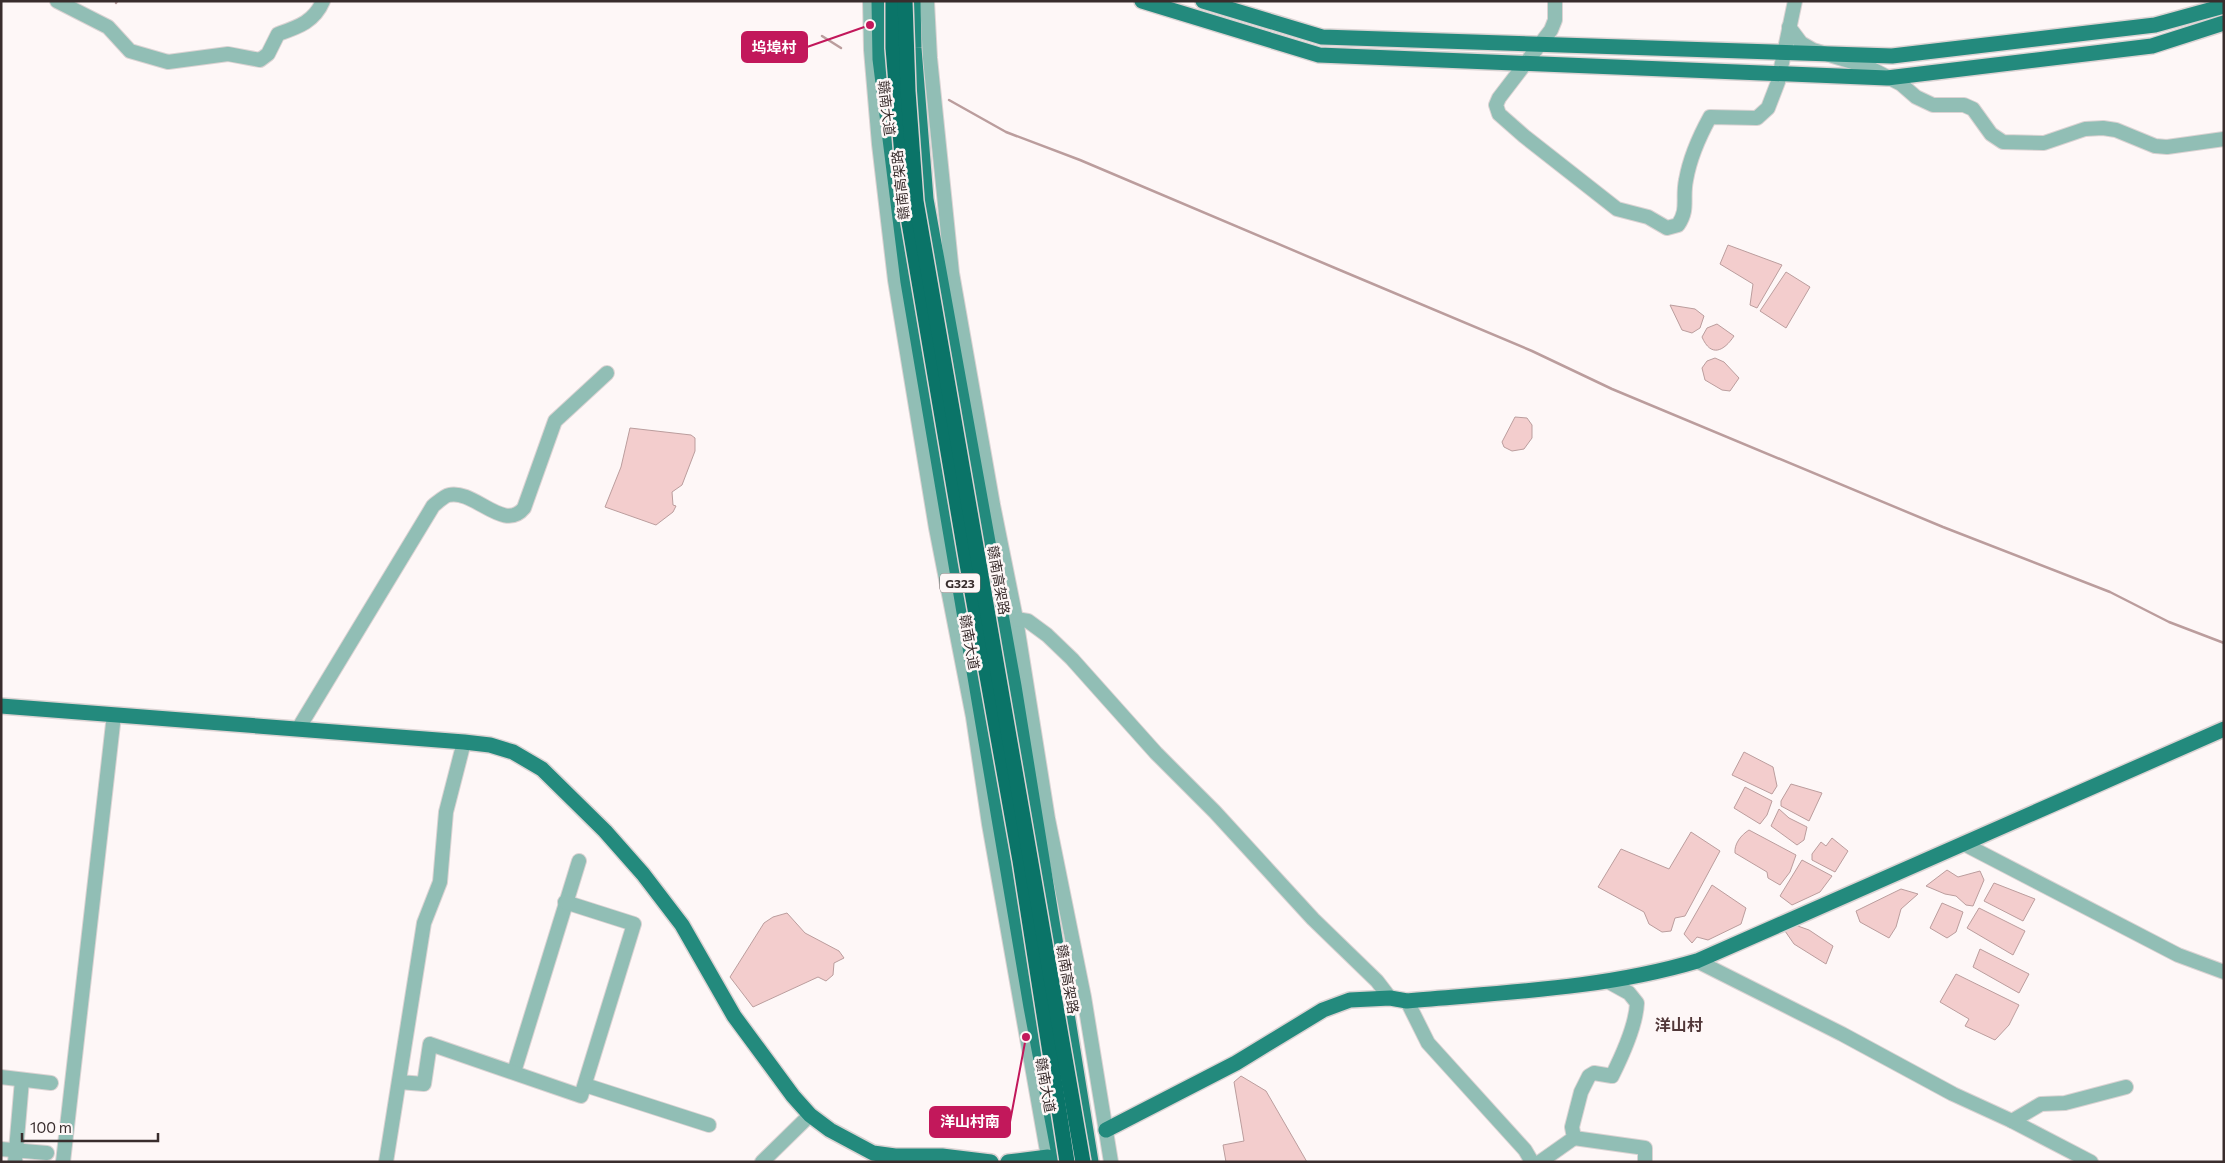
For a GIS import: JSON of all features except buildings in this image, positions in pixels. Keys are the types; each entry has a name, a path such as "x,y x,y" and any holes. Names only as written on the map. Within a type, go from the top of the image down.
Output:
{"highway":[{"name":"赣南高架路","path":"893,1 893,48 906,205 1020,861 1057,1160"},
{"name":"赣南高架路","path":"905,1 908,91 916,201 1088,1159"}],"main road":[{"name":"赣南大道","path":"879,1 880,59 908,282 996,791 1057,1160"},
{"name":"G323","path":"913,1 914,48 926,199 1014,686 1088,1159"},
{"path":"1142,1 1319,55 1887,78 2152,46 2224,23"},
{"path":"1203,1 1322,36 1892,56 2145,26 2224,6"},
{"path":"979,694 1014,686"},
{"path":"1,706 464,742 490,745 513,752 542,768 605,831 643,874 682,925 734,1016 792,1096 810,1115 830,1130 873,1153 894,1156 942,1156 991,1162"},
{"path":"1106,1130 1236,1063 1323,1010 1350,1000 1390,998 1406,1001 1609,982 1664,971 1697,961 2224,729"},
{"path":"996,791 1028,784"},
{"path":"1008,1162 1088,1159"}],"street":[{"path":"57,1 108,27 130,51 168,62 228,54 260,60 268,54 278,34 298,27 314,17 323,1"},
{"path":"870,1 870,50 878,144 895,280 936,528 973,717 989,824 1057,1160"},
{"path":"927,1 930,58 952,273 992,506 1016,619 1048,819 1084,997 1111,1162"},
{"path":"1555,1 1555,20 1542,44 1499,98 1496,105 1499,114 1617,209 1648,217 1667,228 1678,225 1684,216 1684,189 1690,162 1710,118 1757,118 1768,108 1780,73 1783,52 1796,1"},
{"path":"1789,27 1801,43 1812,50 1866,66 1901,84 1916,97 1933,105 1964,104 1973,109 1991,134 2003,142 2044,143 2085,129 2103,128 2116,130 2155,146 2167,147 2224,140"},
{"path":"298,729 434,506 447,495 460,494 495,513 510,516 520,513 524,508 555,421 607,373"},
{"path":"1016,619 1028,621 1047,635 1072,659 1156,753 1215,812 1313,919 1390,998"},
{"path":"62,1162 114,715"},
{"path":"386,1162 424,923 440,882 446,812 464,742"},
{"path":"1964,844 2178,955 2224,972"},
{"path":"514,1072 579,861"},
{"path":"399,1082 424,1084 430,1044 581,1096 634,924 565,902"},
{"path":"1697,961 1842,1034 1953,1094 2012,1121 2091,1162"},
{"path":"1574,1138 1572,1127 1581,1092 1589,1076 1594,1073 1612,1076 1622,1056 1637,1012 1637,1003 1634,998 1609,982"},
{"path":"1406,1001 1428,1043 1525,1150 1532,1162"},
{"path":"1,1077 51,1083"},
{"path":"15,1156 22,1080"},
{"path":"585,1085 710,1125"},
{"path":"2012,1121 2041,1104 2065,1103 2126,1087"},
{"path":"762,1162 810,1115"},
{"path":"1540,1162 1574,1138 1645,1148 1645,1162"},
{"path":"1,1150 15,1156 47,1154"}],"shaded area":[{"path":"1728,245 1782,265 1757,308 1750,305 1753,284 1720,264"},
{"path":"1786,272 1810,287 1786,328 1760,311"},
{"path":"1670,305 1695,309 1704,316 1700,328 1692,333 1682,330"},
{"path":"1717,324 1734,336 1722,348 1713,350 1709,348 1702,337 1707,328"},
{"path":"1715,358 1724,362 1739,378 1730,391 1722,390 1705,380 1702,368 1707,361"},
{"path":"1515,417 1527,418 1532,425 1532,438 1524,449 1512,451 1504,447 1502,442"},
{"path":"630,428 691,435 695,438 695,451 682,485 672,492 673,505 676,506 673,512 656,525 605,507 621,467"},
{"path":"1744,752 1773,767 1777,786 1772,794 1732,775"},
{"path":"1791,784 1822,793 1809,821 1781,806 1781,801"},
{"path":"1745,787 1772,801 1767,815 1760,824 1734,808"},
{"path":"1779,809 1789,818 1807,827 1804,840 1797,845 1771,826"},
{"path":"1749,830 1796,855 1790,872 1780,885 1768,878 1767,872 1735,853 1739,840"},
{"path":"1691,832 1720,851 1685,916 1675,918 1671,931 1662,932 1649,924 1644,912 1598,887 1621,849 1669,869"},
{"path":"1832,838 1848,851 1835,872 1812,860 1812,854 1821,842 1826,846"},
{"path":"1802,860 1832,876 1820,892 1792,905 1780,896"},
{"path":"1947,870 1958,877 1980,871 1984,880 1973,906 1966,905 1956,896 1945,894 1926,886"},
{"path":"1994,883 2035,899 2023,921 1984,901"},
{"path":"1712,885 1746,908 1741,924 1708,940 1697,937 1692,943 1684,934"},
{"path":"1901,889 1918,894 1901,909 1896,927 1889,938 1860,922 1856,911"},
{"path":"1942,903 1963,912 1956,932 1947,938 1930,928"},
{"path":"1979,908 2025,931 2013,955 1967,928"},
{"path":"787,913 805,933 839,951 844,958 834,963 833,975 826,981 818,977 753,1007 730,977 764,923 773,917"},
{"path":"1795,925 1809,930 1833,946 1826,964 1794,944 1785,931"},
{"path":"1980,949 2029,974 2019,993 1973,967"},
{"path":"1956,974 2019,1005 2009,1025 1995,1040 1965,1026 1969,1019 1940,1002"},
{"path":"1241,1076 1266,1091 1307,1162 1226,1162 1223,1145 1244,1141 1234,1082"}],"waterway":[{"path":"822,36 841,48"},
{"path":"949,100 1006,132 1080,160 1532,351 1612,389 1943,527 2110,592 2169,622 2224,643"}],"place":[{"name":"坞埠村","path":"870,25"},
{"name":"洋山村南","path":"1026,1037"}],"district":[{"name":"洋山村","path":"1679,1024"}]}
